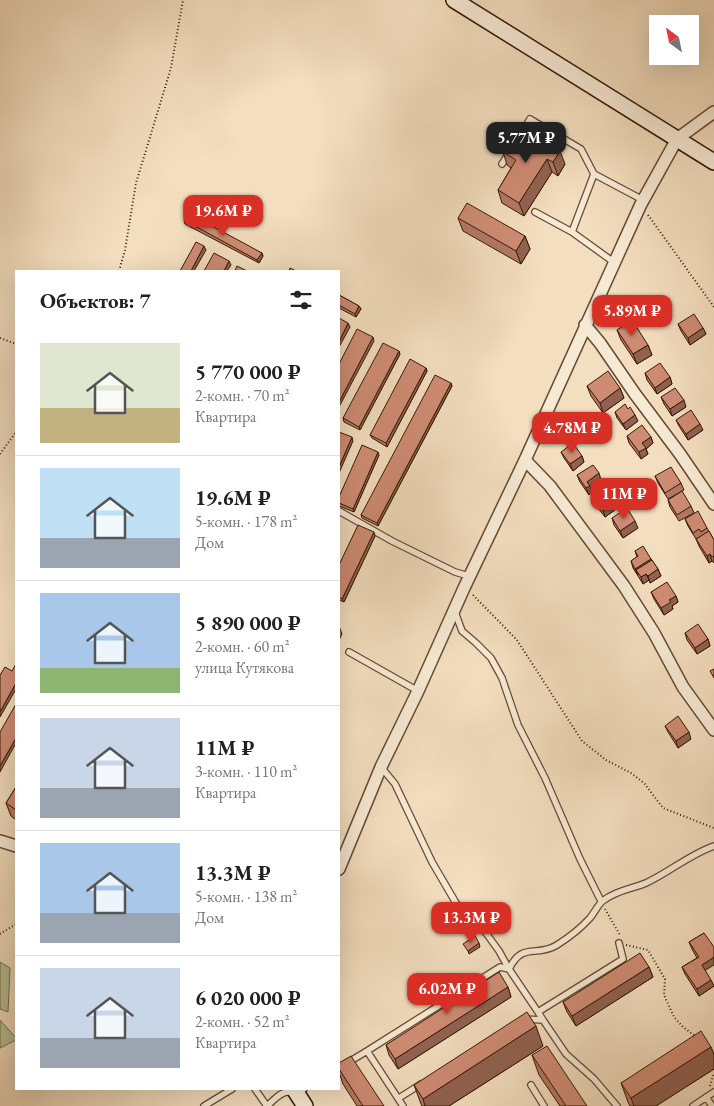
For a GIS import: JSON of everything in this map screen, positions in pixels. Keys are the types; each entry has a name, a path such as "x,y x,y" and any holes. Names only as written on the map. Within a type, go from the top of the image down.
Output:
{"main road":[{"path":"454,0 714,162"}],"street":[{"path":"340,867 381,766 418,691 464,588 525,460 642,202 677,139 714,112"},
{"path":"585,325 680,454 714,504"},
{"path":"525,460 550,486 624,586 654,634 683,687 714,730"},
{"path":"0,841 15,846"}],"lane":[{"path":"502,164 530,119 581,149 594,174 642,202"},
{"path":"572,232 594,174"},
{"path":"535,212 572,232 615,263"},
{"path":"340,512 392,541 447,568 470,576"},
{"path":"454,611 462,631 491,658 502,678 518,726 545,778 580,859 601,901"},
{"path":"349,652 418,691"},
{"path":"381,766 395,784 432,862 456,903 486,933 566,1054 594,1079 617,1106"},
{"path":"509,969 515,957 525,952 555,946 589,919 601,901 616,892 646,883 714,846"},
{"path":"538,1012 623,959 619,943"},
{"path":"340,1067 500,967 509,969"},
{"path":"514,1024 522,1018 543,1020"},
{"path":"367,1050 403,1106"},
{"path":"399,1098 423,1082"},
{"path":"531,1085 544,1106"},
{"path":"204,1106 230,1090"},
{"path":"256,1090 267,1106 286,1092 300,1094"},
{"path":"693,1106 710,1094 712,1106"}],"path":[{"path":"118,270 125,250 136,183 171,68 183,0"},
{"path":"642,202 714,308"},
{"path":"0,338 15,344"},
{"path":"0,454 15,433"},
{"path":"464,588 477,598 518,640 582,740 606,760 644,783 663,808 714,828"},
{"path":"601,901 620,935 619,943 648,950 665,979 664,995 674,1017 683,1027 696,1036"},
{"path":"0,934 15,925"},
{"path":"710,1094 710,1083 714,1073"}],"green space":[{"path":"0,962 10,968 8,1012 0,1009"},
{"path":"0,1020 15,1037 15,1040 0,1048"}],"building":[{"path":"528,131 560,151 553,162 547,159 519,203 498,190 516,160 503,152 512,137 521,143"},
{"path":"467,203 525,236 516,251 458,218"},
{"path":"188,213 262,253 257,260 184,220"},
{"path":"196,242 204,246 192,270 181,270"},
{"path":"214,253 229,261 224,270 205,270"},
{"path":"237,266 245,270 235,270"},
{"path":"340,296 359,306 355,314 340,306"},
{"path":"694,314 703,328 688,338 678,324"},
{"path":"340,319 348,323 340,340"},
{"path":"632,320 648,345 633,354 617,330"},
{"path":"357,329 373,337 340,400 340,362"},
{"path":"383,343 399,351 359,427 343,418"},
{"path":"410,359 426,368 386,443 370,435"},
{"path":"660,363 670,377 655,388 645,373"},
{"path":"608,371 620,388 600,403 587,386"},
{"path":"435,375 451,383 377,523 361,515"},
{"path":"675,388 684,400 670,409 661,397"},
{"path":"625,404 628,409 630,407 635,415 623,424 615,412"},
{"path":"691,410 700,424 686,434 676,420"},
{"path":"642,425 651,437 642,443 646,448 639,452 627,436"},
{"path":"340,432 352,437 340,465"},
{"path":"573,443 582,456 570,464 561,452"},
{"path":"362,445 378,452 353,509 340,503 340,495"},
{"path":"593,465 599,473 587,482 590,486 586,488 577,475"},
{"path":"671,467 681,483 665,493 655,476"},
{"path":"608,487 617,500 603,510 593,497"},
{"path":"682,491 691,506 677,515 668,500"},
{"path":"627,508 635,521 620,531 612,518"},
{"path":"698,511 707,528 701,532 699,529 693,533 685,519"},
{"path":"358,525 374,532 342,599 340,598 340,563"},
{"path":"709,531 714,540 714,556 712,557 710,554 707,556 696,539"},
{"path":"643,546 651,559 635,569 631,561 638,556 635,551"},
{"path":"652,560 658,569 648,576 646,574 641,577 636,570"},
{"path":"667,582 676,596 669,600 671,602 661,608 651,592"},
{"path":"698,624 708,639 695,648 685,633"},
{"path":"15,666 15,685 0,712 0,675 5,667 12,671"},
{"path":"714,669 714,678 710,671"},
{"path":"15,706 15,740 0,766 0,732"},
{"path":"678,716 689,732 676,741 665,726"},
{"path":"15,789 15,809 6,803"},
{"path":"704,933 714,947 714,957 702,965 711,980 697,989 682,967 699,957 689,942"},
{"path":"475,936 479,943 468,951 463,944"},
{"path":"640,953 649,967 572,1016 563,1002"},
{"path":"499,972 508,987 395,1059 386,1045"},
{"path":"527,1012 536,1026 423,1099 414,1085"},
{"path":"701,1031 711,1047 631,1098 621,1083"},
{"path":"547,1046 587,1106 566,1106 532,1055"},
{"path":"351,1056 384,1106 363,1106 340,1071 340,1062"}]}
